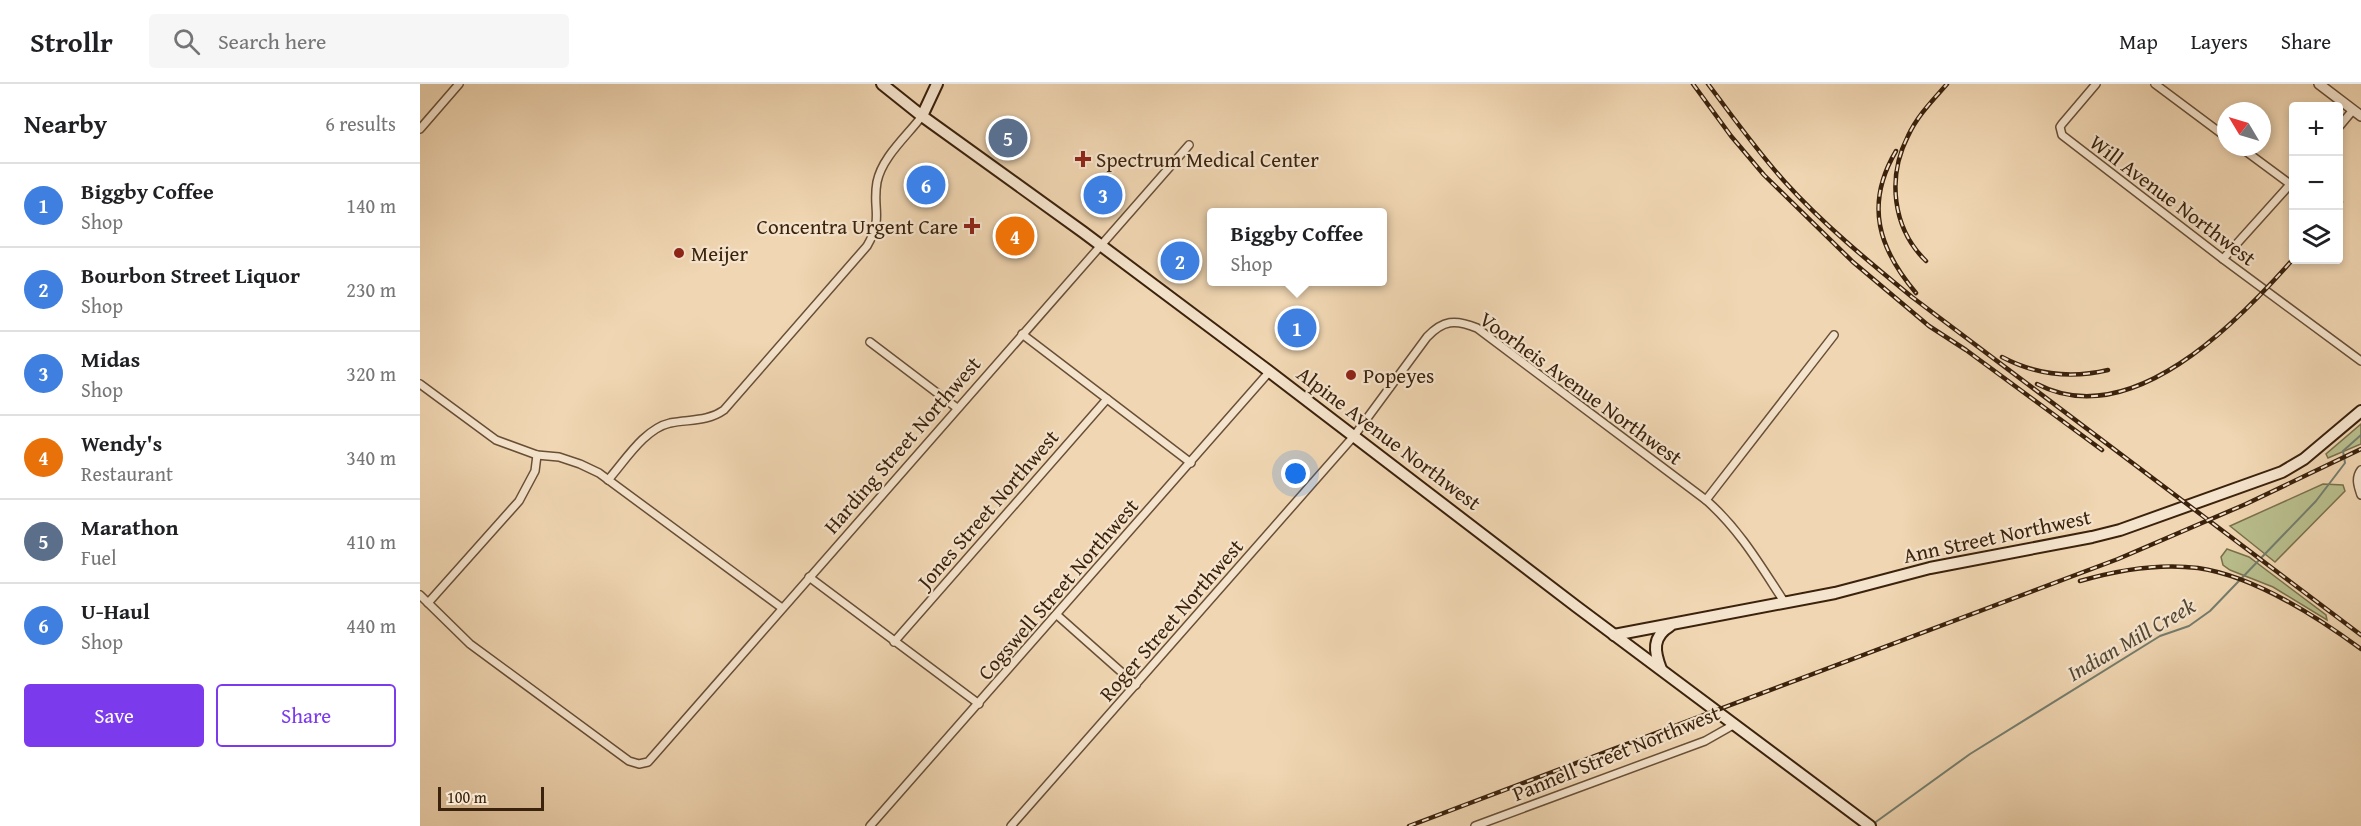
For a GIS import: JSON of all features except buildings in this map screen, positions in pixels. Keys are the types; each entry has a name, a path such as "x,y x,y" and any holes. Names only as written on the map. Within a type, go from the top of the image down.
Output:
{"main road":[{"name":"Alpine Avenue Northwest","path":"882,84 922,116 1270,371 1614,635 1866,823"},
{"path":"922,116 937,84"},
{"name":"Ann Street Northwest","path":"1614,635 1785,603 1930,568 2120,530 2282,472 2304,459 2361,411"},
{"path":"1661,669 1655,652 1656,640 1664,630 1677,623"}],"street":[{"path":"420,129 459,84"},
{"name":"Will Avenue Northwest","path":"2096,84 2062,124 2060,132 2066,139 2361,361"},
{"path":"2155,84 2217,130"},
{"path":"2319,84 2361,116"},
{"path":"2343,122 2353,110"},
{"path":"608,480 644,440 662,425 703,420 715,417 724,410 788,339 867,246 875,233 878,219 876,193 881,170 922,116"},
{"name":"Harding Street Northwest","path":"428,603 470,644 629,761 639,764 648,762 1189,145"},
{"path":"2253,156 2289,180"},
{"path":"2223,259 2289,185"},
{"name":"Voorheis Avenue Northwest","path":"1354,436 1427,337 1437,327 1463,322 1477,328 1728,519 1739,532 1785,603"},
{"path":"1022,334 1191,463"},
{"path":"1706,500 1834,335"},
{"path":"870,342 957,408"},
{"name":"Cogswell Street Northwest","path":"870,826 1270,371"},
{"path":"420,384 496,440 537,455 559,457 599,472 782,608"},
{"name":"Jones Street Northwest","path":"894,642 1107,399"},
{"name":"Roger Street Northwest","path":"1011,826 1354,436"},
{"path":"420,595 428,603 519,501 535,471 537,455"},
{"path":"2361,470 2357,484 2361,495"},
{"path":"808,577 979,704"},
{"path":"1057,615 1136,685"},
{"name":"Pannell Street Northwest","path":"1475,826 1705,741 1735,724"}],"green space":[{"path":"2361,424 2361,444 2328,458 2326,454"},
{"path":"2323,484 2343,485 2345,491 2275,562 2230,526"},
{"path":"2227,549 2249,557 2326,615 2327,620 2273,587 2230,570 2223,565 2221,557"}],"waterway":[{"name":"Indian Mill Creek","path":"1873,824 1970,754 2160,636 2189,626 2210,611 2316,501 2345,463 2343,451 2361,435"}],"railway":[{"path":"1693,84 1731,136 1764,175 1853,262 1929,326 1966,350 2102,450"},
{"path":"1708,84 1785,182 1830,227 1879,270 2361,635"},
{"path":"1926,261 1915,248 1900,218 1896,202 1897,168 1901,152 1916,122 1947,84"},
{"path":"1896,151 1880,190 1880,226 1893,260 1916,293"},
{"path":"2037,384 2073,395 2109,394 2145,383 2179,364 2212,339 2243,312 2289,263"},
{"path":"2002,357 2028,368 2054,374 2067,375 2108,370"},
{"path":"1409,826 2118,559 2246,504 2361,449"},
{"path":"2080,581 2123,571 2168,566 2219,572 2241,579 2284,599 2361,649"}],"place":[{"name":"Marathon","path":"1008,138"},
{"name":"Spectrum Medical Center","path":"1083,159"},
{"name":"U-Haul","path":"926,185"},
{"name":"Midas","path":"1103,195"},
{"name":"Concentra Urgent Care","path":"972,226"},
{"name":"Wendy's","path":"1015,236"},
{"name":"Meijer","path":"679,253"},
{"name":"Bourbon Street Liquor","path":"1180,261"},
{"name":"Biggby Coffee","path":"1297,328"},
{"name":"Popeyes","path":"1351,375"}]}
